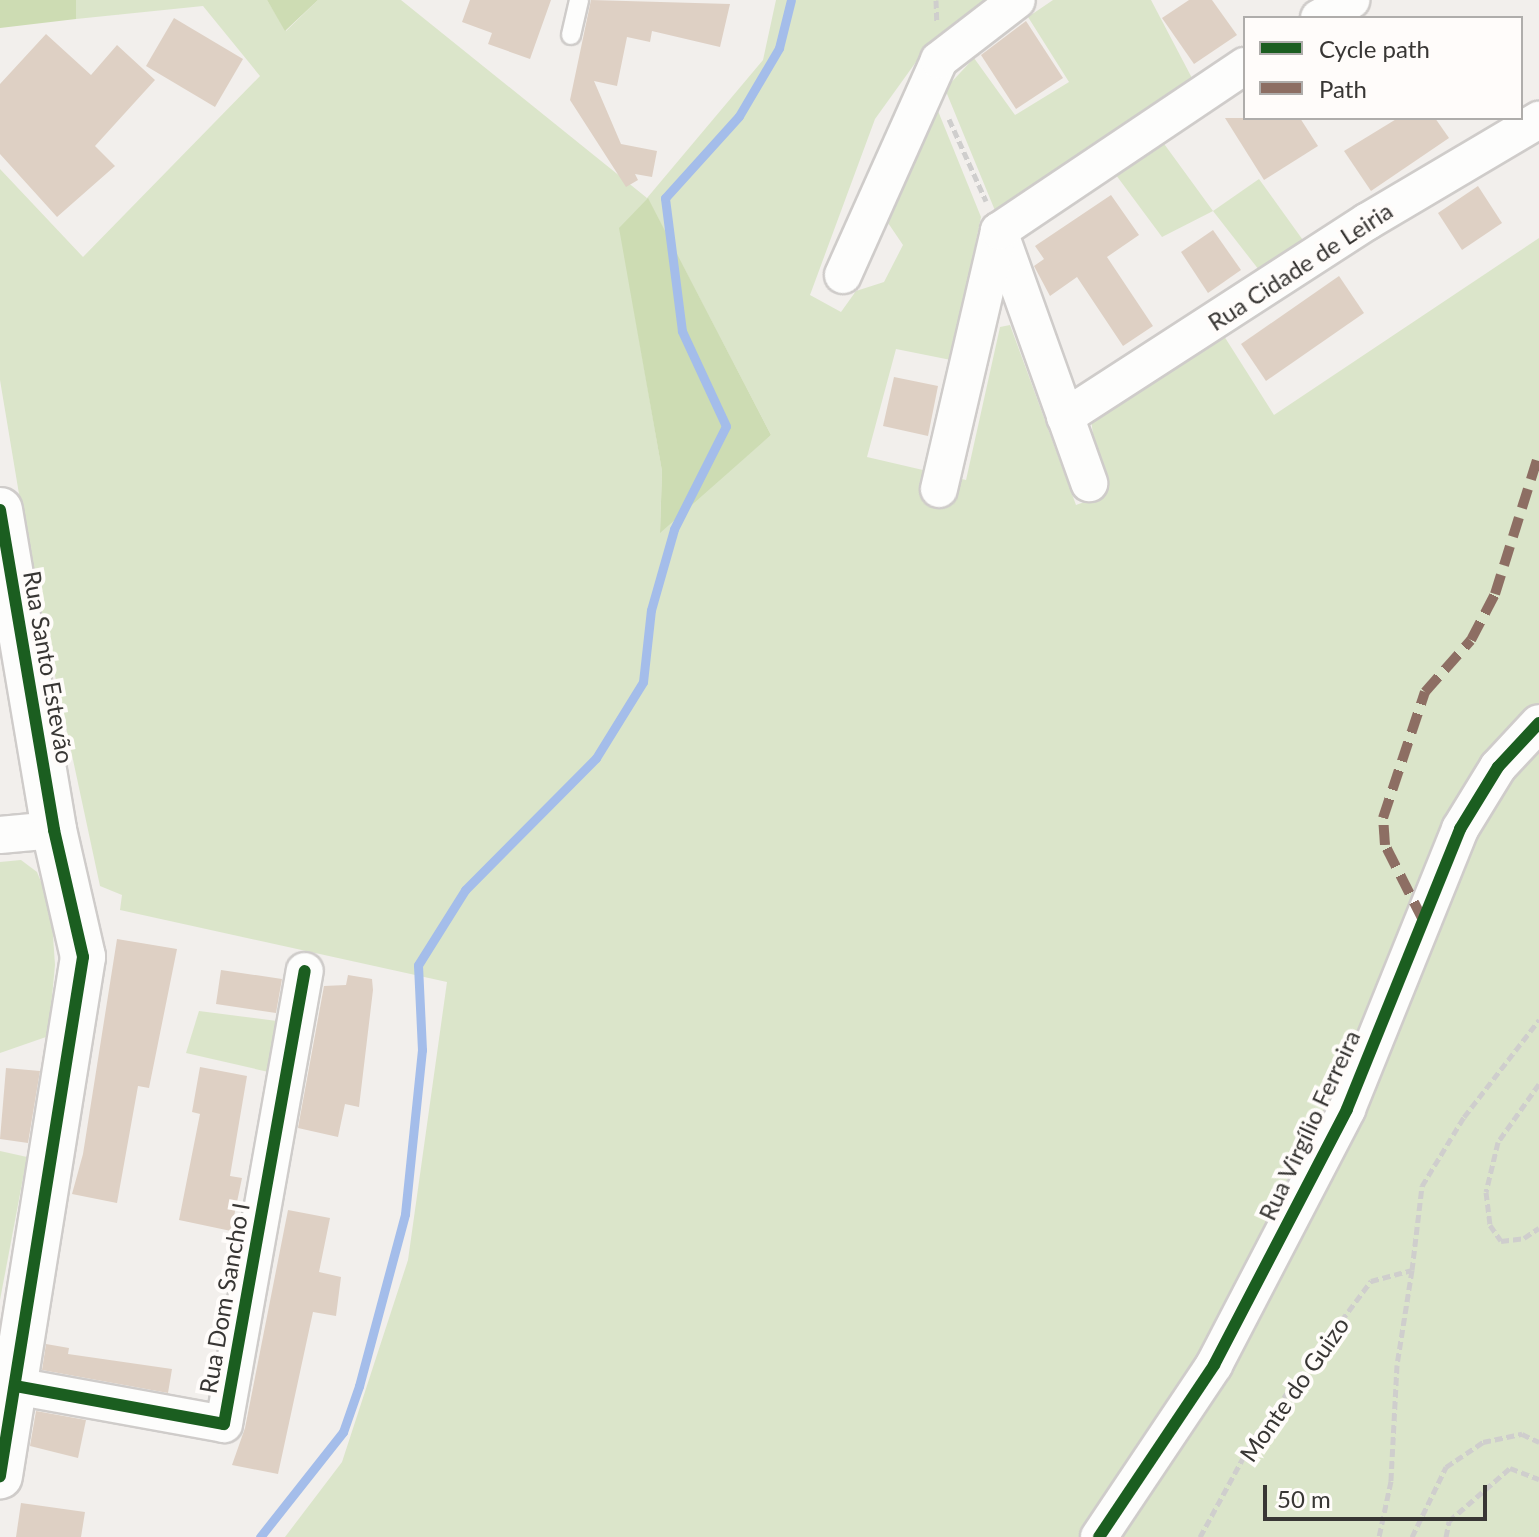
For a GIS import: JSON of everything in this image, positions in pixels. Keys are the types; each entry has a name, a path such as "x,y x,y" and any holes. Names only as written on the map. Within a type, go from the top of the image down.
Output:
{"street":[{"path":"843,275 939,60 1017,0"},
{"path":"1323,16 1351,0"},
{"path":"939,489 999,231 1243,67"},
{"name":"Rua Cidade de Leiria","path":"1065,417 1368,221 1539,120"},
{"path":"999,231 1089,483"},
{"name":"Rua Santo Estevão","path":"0,510 54,830 83,957 0,1476"},
{"name":"Rua Virgílio Ferreira","path":"1099,1537 1214,1365 1347,1109 1460,829 1498,767 1539,723"},
{"path":"0,835 54,830"},
{"name":"Rua Dom Sancho I","path":"15,1386 224,1424 305,971"}],"lane":[{"path":"571,35 579,0"}],"path":[{"path":"936,0 937,91 999,231"},
{"path":"1379,1537 1391,1481 1397,1365 1422,1186 1464,1117 1539,1020"},
{"path":"1539,1084 1498,1142 1486,1192 1490,1225 1501,1241 1524,1238 1539,1228"},
{"path":"1412,1537 1446,1467 1483,1442 1522,1434 1539,1442"},
{"path":"1446,1537 1449,1521 1510,1468 1539,1479"}],"green space":[{"path":"0,0 76,0 76,19 0,28"},
{"path":"76,0 267,0 286,31 318,0 401,0 647,198 763,60 776,0 995,0 921,55 875,119 810,295 841,312 856,291 884,282 903,245 884,217 936,106 981,217 951,360 896,349 867,457 966,480 1000,327 1010,325 1076,505 1101,496 1091,419 1224,336 1274,415 1539,238 1539,1537 285,1537 342,1462 408,1260 447,982 120,910 122,895 100,886 29,554 0,380 0,169 83,257 260,76 203,6 76,19","holes":["648,199 771,435 660,531 662,471 620,228"]},
{"path":"267,0 318,0 285,31"},
{"path":"1053,0 1151,0 1193,80 996,213 945,89 974,58 1015,115 1069,82 1028,17"},
{"path":"1162,141 1213,211 1162,237 1116,175"},
{"path":"1259,179 1305,243 1259,270 1213,211"},
{"path":"648,198 771,435 660,533 662,471 619,228"},
{"path":"21,860 37,872 51,906 55,965 50,1018 46,1037 0,1053 0,862"},
{"path":"199,1011 277,1021 273,1073 186,1053"},
{"path":"0,1151 27,1157 0,1300"}],"building":[{"path":"470,0 551,0 530,59 488,44 492,33 462,22"},
{"path":"591,0 730,4 720,47 652,31 650,42 627,37 617,86 594,81 621,144 657,151 652,177 635,174 638,180 626,187 570,100"},
{"path":"1189,0 1212,0 1237,35 1194,64 1162,18"},
{"path":"174,18 243,59 215,107 146,66"},
{"path":"1026,21 1063,78 1016,109 981,55"},
{"path":"46,34 91,75 117,45 155,80 95,146 115,166 57,217 0,154 0,84"},
{"path":"1225,118 1301,120 1318,146 1264,180"},
{"path":"1395,120 1436,120 1449,138 1371,191 1344,151"},
{"path":"1478,186 1502,223 1462,250 1438,213"},
{"path":"1111,195 1139,235 1107,257 1153,326 1123,346 1077,277 1050,296 1034,266 1044,259 1035,246"},
{"path":"1213,230 1241,270 1208,293 1181,252"},
{"path":"1339,276 1364,313 1266,381 1241,344"},
{"path":"894,377 938,386 928,436 883,426"},
{"path":"117,939 177,949 149,1088 138,1086 117,1203 72,1194 83,1154"},
{"path":"221,970 282,979 276,1013 216,1004"},
{"path":"348,975 372,979 373,990 359,1107 345,1104 338,1137 298,1128 324,986 346,985"},
{"path":"200,1067 247,1076 230,1176 242,1178 231,1231 179,1220 200,1114 192,1112"},
{"path":"6,1068 40,1071 28,1143 0,1139"},
{"path":"288,1210 330,1218 319,1272 341,1277 336,1316 313,1312 278,1474 232,1465 245,1428"},
{"path":"46,1344 69,1348 68,1354 172,1369 168,1393 42,1370"},
{"path":"36,1411 86,1420 78,1458 30,1446"},
{"path":"21,1503 85,1512 81,1537 16,1537"}],"waterway":[{"path":"260,1537 343,1432 359,1386 405,1214 422,1050 418,965 465,890 596,758 643,682 651,610 674,529 726,426 682,331 665,198 739,116 779,48 791,0"}],"marked path":[{"path":"1423,920 1385,845 1383,818 1425,692 1471,640 1495,594 1539,454"}],"cycle path":[{"path":"0,510 54,830 83,957 0,1476"},
{"path":"1099,1537 1214,1365 1347,1109 1460,829 1498,767 1539,723"},
{"path":"15,1386 224,1424 305,971"}]}
